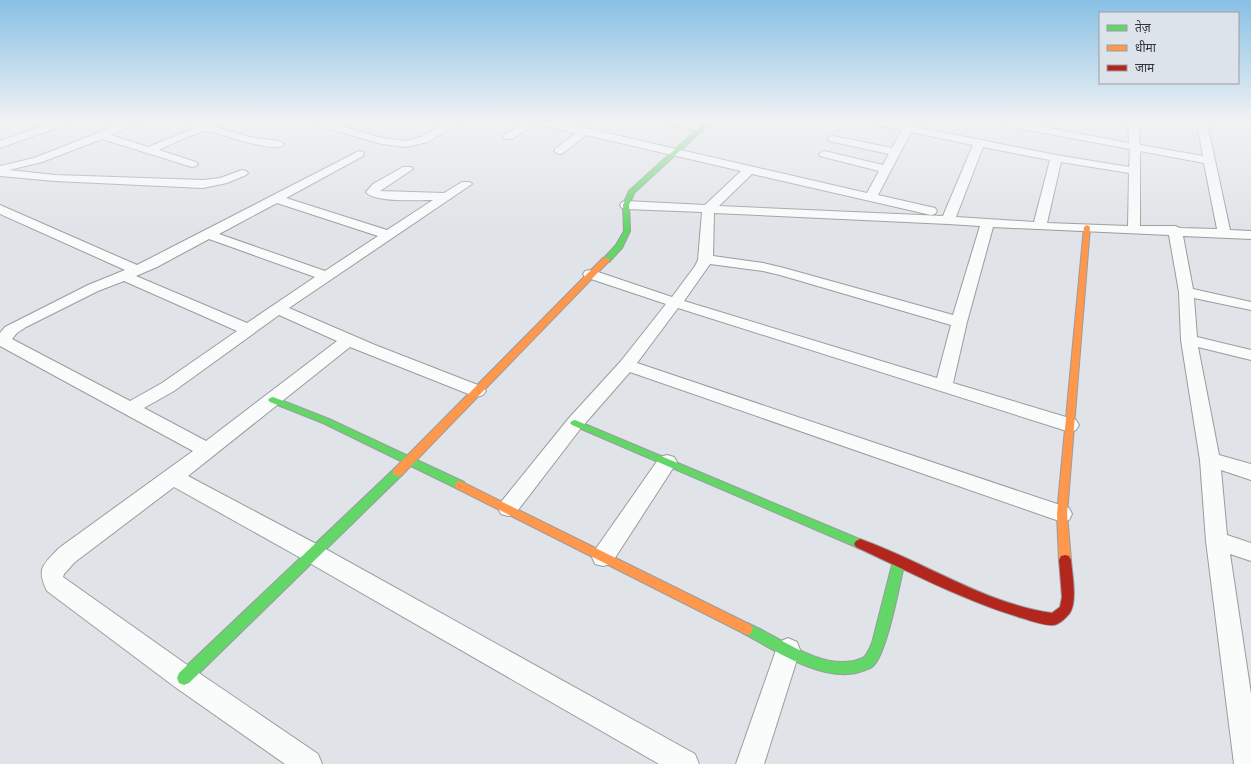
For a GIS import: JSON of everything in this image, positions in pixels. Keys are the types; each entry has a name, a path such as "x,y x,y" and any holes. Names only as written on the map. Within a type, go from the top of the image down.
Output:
{"street":[{"path":"0,169 41,159"},
{"path":"176,159 192,164"},
{"path":"207,450 6,342 4,339 11,330 21,324 93,288 131,273 350,159"},
{"path":"184,678 410,460 619,246 627,231 626,205 631,192 668,159"},
{"path":"705,159 949,218 987,224 1134,230 1175,230 1251,235"},
{"path":"844,159 887,169"},
{"path":"870,198 892,159"},
{"path":"949,218 973,159"},
{"path":"1040,226 1056,159"},
{"path":"1060,159 1135,171"},
{"path":"1134,230 1135,159"},
{"path":"1198,159 1210,161 1224,233"},
{"path":"407,169 377,187 372,192 378,195 446,197"},
{"path":"508,508 575,423 627,365 702,267 706,259 706,216 709,208 750,169"},
{"path":"0,174 55,178 203,184 223,181 242,172"},
{"path":"129,409 168,387 326,276 466,184"},
{"path":"276,198 388,235"},
{"path":"626,205 949,218"},
{"path":"0,209 249,330"},
{"path":"944,385 958,322 987,224"},
{"path":"575,423 899,561 1006,609 1034,618 1054,620 1065,610 1068,597 1062,514 1087,227"},
{"path":"1175,230 1186,292 1190,340 1210,460 1217,541 1248,764"},
{"path":"208,234 326,276"},
{"path":"706,259 777,270 958,322"},
{"path":"590,274 1070,425"},
{"path":"1186,292 1251,306"},
{"path":"278,309 349,340 477,391"},
{"path":"308,764 184,678 56,584 52,577 53,570 67,555 173,477 349,340"},
{"path":"1190,340 1251,355"},
{"path":"627,365 1062,514"},
{"path":"273,400 326,421 508,508 788,650 801,659 836,669 853,668 869,661 878,644 899,561"},
{"path":"1210,460 1251,472"},
{"path":"603,557 667,462"},
{"path":"173,477 314,554 685,764"},
{"path":"1217,541 1251,552"},
{"path":"750,764 788,650"}],"traffic: fast":[{"path":"606,260 619,246 627,231 626,205 631,192 668,159"},
{"path":"273,400 326,421 460,485"},
{"path":"575,423 860,544"},
{"path":"184,678 398,472"},
{"path":"747,629 803,658 821,665 848,668 865,663 869,661 874,654 878,643 887,614 899,561"}],"traffic: slow":[{"path":"1065,560 1062,514 1087,227"},
{"path":"398,472 606,260"},
{"path":"460,485 747,629"}],"traffic: jam":[{"path":"860,544 994,604 1034,616 1054,619 1065,610 1068,597 1065,560"}]}
